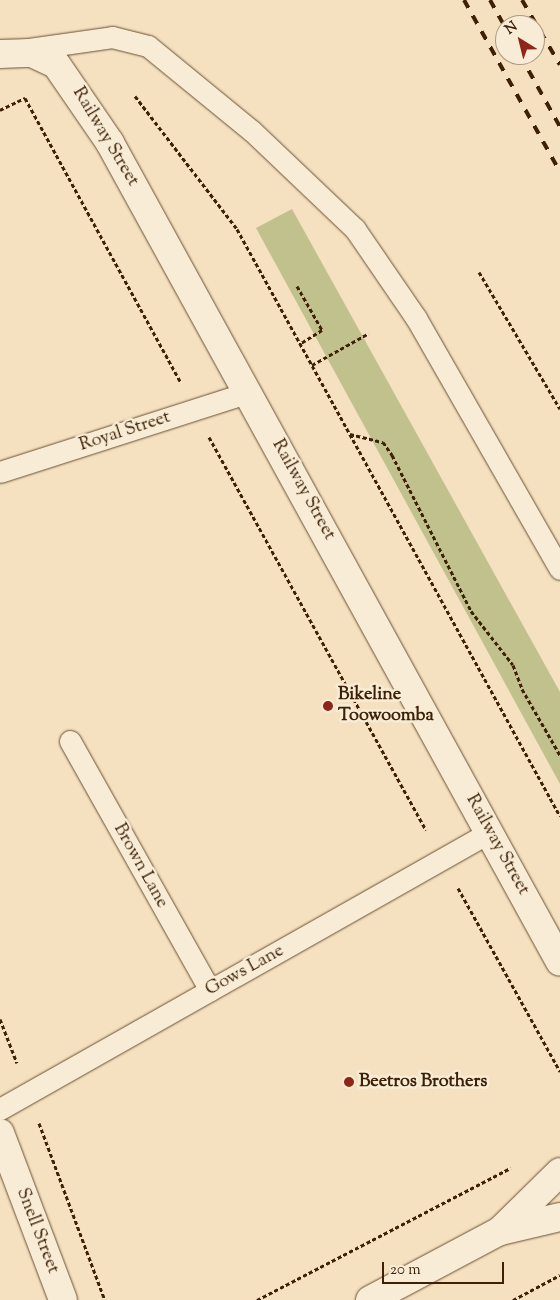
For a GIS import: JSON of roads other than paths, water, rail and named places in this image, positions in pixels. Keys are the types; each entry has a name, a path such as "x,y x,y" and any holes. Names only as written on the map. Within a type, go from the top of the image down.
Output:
{"street":[{"name":"Railway Street","path":"7,53 45,57 64,71 156,222 560,962"},
{"name":"Snell Street","path":"0,1133 63,1300"},
{"path":"500,1231 560,1172"},
{"path":"370,1300 500,1231 560,1217"}],"lane":[{"path":"7,53 112,37 148,46 252,131 355,229 385,267 560,569"},
{"name":"Royal Street","path":"0,472 249,392"},
{"name":"Brown Lane","path":"70,741 210,990"},
{"name":"Gows Lane","path":"0,1109 490,832"}],"railway":[{"path":"464,0 560,172"},
{"path":"490,0 498,15"},
{"path":"522,0 560,65"},
{"path":"526,65 560,127"}],"place":[{"name":"Bikeline Toowoomba","path":"328,706"},
{"name":"Beetros Brothers","path":"349,1082"}]}
